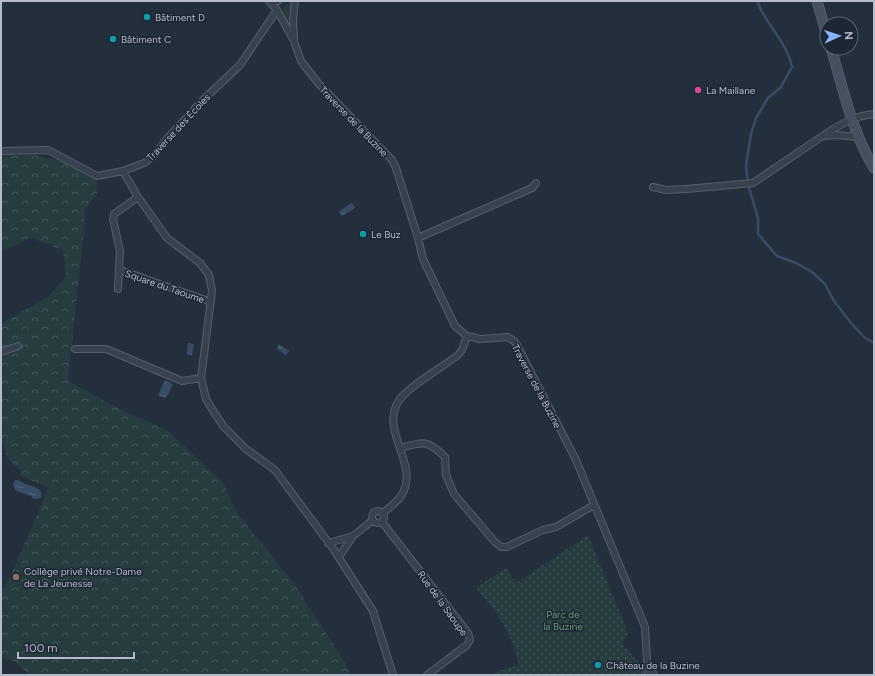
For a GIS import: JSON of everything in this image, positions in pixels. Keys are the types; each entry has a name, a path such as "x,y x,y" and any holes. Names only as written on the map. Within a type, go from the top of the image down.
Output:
{"main road":[{"path":"817,1 821,16"},
{"path":"833,56 858,136 867,157 874,168"}],"street":[{"path":"269,1 277,10 294,41"},
{"name":"Traverse de la Buzine","path":"295,1 293,20 294,41 301,61 318,83 392,160 396,168 418,238 423,259 455,326 467,336 480,339 508,337 517,344 576,460 645,627 648,675"},
{"name":"Traverse des Écoles","path":"1,151 48,150 97,176 123,171 144,163 154,156 165,141 203,100 240,65 277,10"},
{"path":"653,187 666,190 753,183 832,129 852,119 874,114"},
{"path":"823,136 858,136"},
{"path":"123,171 138,197 167,238 200,263 209,275 212,290 202,378 206,399 224,427 246,450 275,470 339,557 373,611 393,675"},
{"path":"418,238 532,188 536,183"},
{"name":"Square du Taoume","path":"118,289 120,251 113,219 114,214 138,197"},
{"name":"Square du Taoume","path":"120,270 211,302"},
{"path":"373,520 379,523 382,522 385,516 384,513 401,497 406,486 406,467 393,417 399,401 409,391 458,355 462,350 467,336"},
{"path":"1,352 18,346"},
{"path":"75,349 106,349 182,381 202,378"},
{"path":"400,448 421,442 436,448 445,457 446,475 454,494 494,541 501,547 507,547 543,530 556,527 594,504"},
{"path":"339,557 353,536 373,520 372,517 375,511 378,510 384,513"},
{"name":"Rue de la Saoupe","path":"382,522 468,633 470,640 467,645 427,675"},
{"path":"328,543 353,536"},
{"name":"Traverse de la Buzine","path":"647,660 654,675"}],"green space":[{"path":"292,1 289,27 283,12 284,7"},
{"path":"34,155 64,162 97,179 97,194 85,209 68,381 118,408 168,431 222,481 237,513 293,582 346,664 350,675 29,675 16,662 1,658 1,588 5,588 49,488 19,475 22,472 9,460 1,439 1,324 49,296 66,276 63,250 31,238 1,251 1,156"},
{"name":"Parc de la Buzine","path":"588,535 626,627 627,635 622,644 648,675 491,675 498,671 519,665 516,653 503,624 491,606 476,588 506,568 516,583"}],"water":[{"path":"352,203 355,208 342,216 339,211"},
{"path":"188,343 194,344 192,355 187,354"},
{"path":"278,345 289,351 286,355 277,349"},
{"path":"165,380 173,384 166,398 158,395"},
{"path":"15,480 39,490 41,492 41,498 34,499 31,496 16,491 13,484"}],"waterway":[{"path":"757,1 786,50 792,67 781,87 768,98 756,118 751,134 746,166 748,184 758,218 758,234 777,256 796,263 812,272 825,284 834,301 851,323 865,338 874,343"}],"place":[{"name":"Bâtiment D","path":"147,17"},
{"name":"Bâtiment C","path":"113,39"},
{"name":"La Maillane","path":"698,90"},
{"name":"Le Buz","path":"363,234"},
{"name":"Collège privé Notre-Dame de La Jeunesse","path":"16,577"},
{"name":"Château de la Buzine","path":"598,665"}]}
